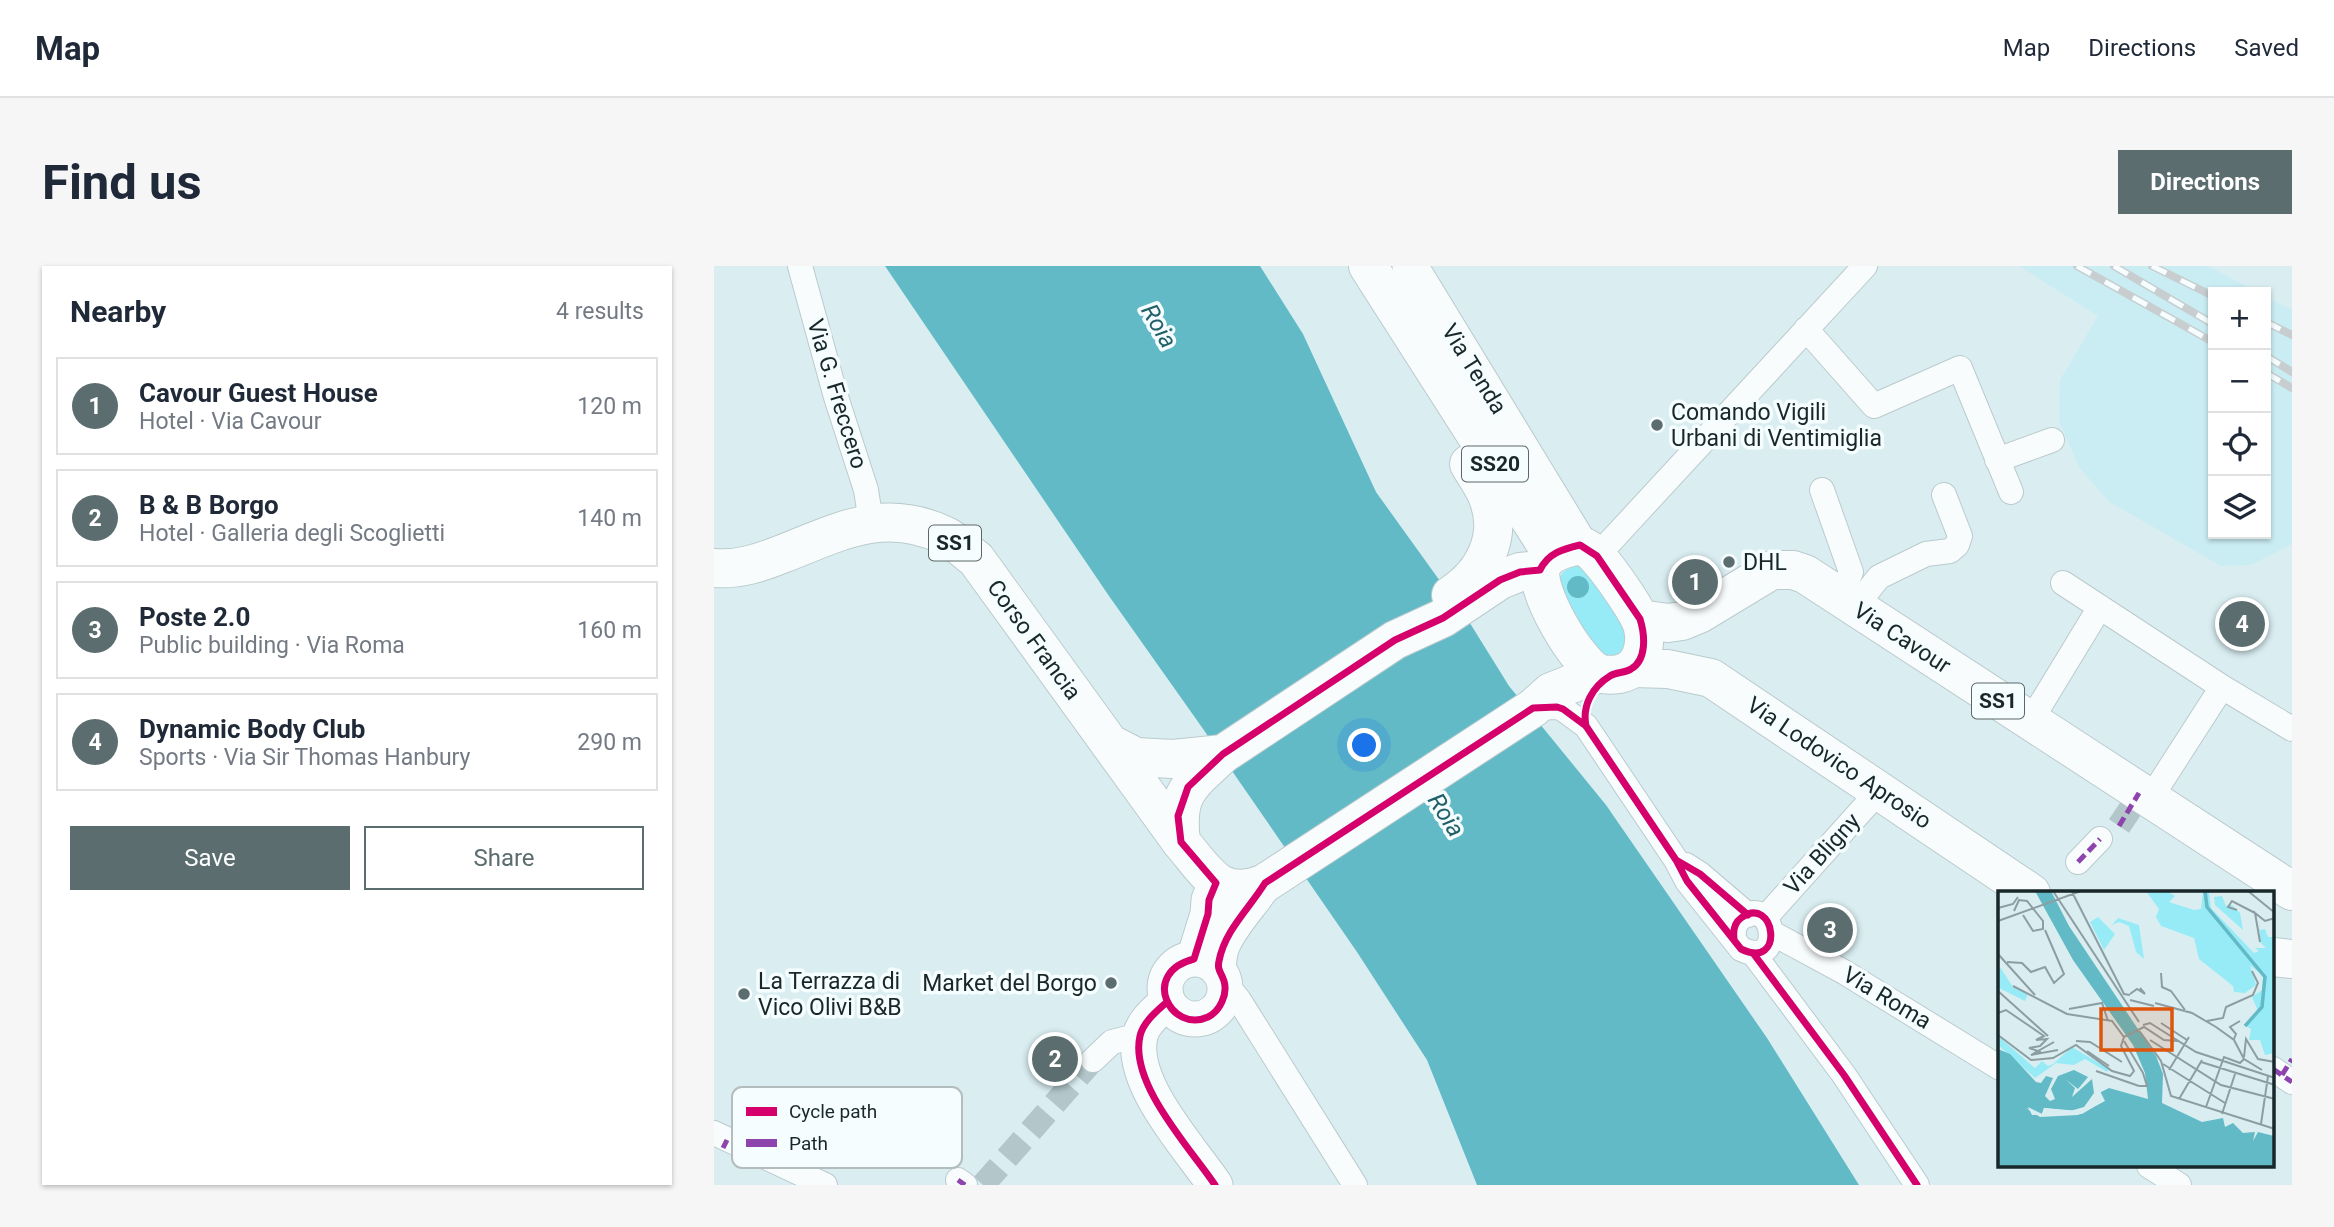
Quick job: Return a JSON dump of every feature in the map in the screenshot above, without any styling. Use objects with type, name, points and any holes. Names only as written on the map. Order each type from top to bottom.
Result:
[{"type":"main road","name":"SS20","points":[[1388,275],[1438,374],[1558,560]]},
{"type":"main road","name":"Via Tenda","points":[[1388,275],[1558,560]]},
{"type":"main road","points":[[1395,640],[1425,611],[1465,586],[1483,564],[1495,532],[1488,496],[1448,425],[1438,374]]},
{"type":"main road","name":"Corso Francia","points":[[714,568],[755,564],[871,522],[906,523],[947,537],[976,559],[1109,743]]},
{"type":"main road","points":[[1212,970],[1180,962],[1169,973],[1164,987],[1167,1002],[1173,1010],[1182,1017],[1207,1017],[1217,1009],[1224,996],[1212,970],[1208,914],[1209,900],[1216,883],[1234,889],[1250,889],[1276,876],[1547,702],[1640,660],[1644,644],[1640,619],[1558,560]]},
{"type":"main road","points":[[1181,842],[1178,816],[1180,773],[1223,754],[1395,640],[1443,618],[1500,580],[1558,560]]},
{"type":"main road","points":[[1558,560],[1540,583],[1545,597],[1570,642],[1586,664],[1615,672]]},
{"type":"main road","name":"Via Cavour","points":[[1640,619],[1668,623],[1682,621],[1699,614],[1772,570],[1793,570],[1805,574],[2030,722],[2141,799],[2292,891]]},
{"type":"main road","points":[[1699,614],[1691,638],[1695,659],[1711,678]]},
{"type":"main road","name":"Via Lodovico Aprosio","points":[[1615,672],[1668,669],[1711,678],[2028,891]]},
{"type":"main road","name":"SS1","points":[[1109,743],[1136,757],[1180,773]]},
{"type":"main road","name":"SS1","points":[[1109,743],[1181,842],[1216,883]]},
{"type":"main road","points":[[1212,970],[1227,937],[1276,876]]},
{"type":"main road","points":[[2274,957],[2292,959]]},
{"type":"main road","points":[[1167,1002],[1149,1018],[1140,1035],[1141,1063],[1148,1087],[1214,1185]]},
{"type":"street","name":"Via G. Freccero","points":[[800,266],[836,397],[866,490],[871,522]]},
{"type":"street","points":[[1558,560],[1874,268]]},
{"type":"street","points":[[1806,328],[1874,406],[1960,368],[2011,492]]},
{"type":"street","points":[[1997,460],[2052,440]]},
{"type":"street","points":[[1822,490],[1851,572],[1847,602]]},
{"type":"street","points":[[1847,602],[1879,577],[1926,554],[1950,551],[1957,545],[1960,537],[1944,495]]},
{"type":"street","points":[[2063,583],[2222,687],[2292,729]]},
{"type":"street","points":[[2030,722],[2100,607]]},
{"type":"street","points":[[1586,726],[1584,714],[1591,695],[1615,672]]},
{"type":"street","points":[[2141,799],[2222,687]]},
{"type":"street","points":[[1547,702],[1573,714],[1586,726],[1688,881],[1743,946],[1844,1075],[1917,1185]]},
{"type":"street","name":"Via Bligny","points":[[1762,922],[1880,791]]},
{"type":"street","points":[[2078,862],[2100,839]]},
{"type":"street","name":"Via Roma","points":[[1676,860],[1700,874],[1762,922],[1998,1067]]},
{"type":"street","points":[[1738,921],[1762,922],[1764,949],[1743,946],[1733,932],[1738,921]]},
{"type":"street","points":[[1212,970],[1239,1000],[1356,1185]]},
{"type":"street","points":[[1093,1060],[1112,1042],[1140,1035]]},
{"type":"street","points":[[785,1168],[825,1185]]},
{"type":"street","points":[[2152,1168],[2179,1185]]},
{"type":"shaded area","points":[[2019,266],[2208,266],[2248,287],[2208,287],[2208,539],[2271,539],[2271,300],[2292,310],[2292,544],[2251,565],[2221,566],[2108,501],[2079,467],[2059,421],[2060,380],[2098,316]]},
{"type":"shaded area","points":[[1580,562],[1594,568],[1631,645],[1615,662],[1588,652],[1558,580],[1563,572]]},
{"type":"water","name":"Roia","points":[[885,266],[1260,266],[1303,334],[1376,492],[1468,620],[1509,686],[1606,805],[1767,1038],[1859,1185],[1477,1185],[1427,1060],[1357,952],[1109,596]]},
{"type":"water","points":[[1574,576],[1582,576],[1589,583],[1589,591],[1582,598],[1574,598],[1567,591],[1567,583]]},
{"type":"tunnel","points":[[2119,826],[2133,805]]},
{"type":"tunnel","points":[[983,1185],[1093,1060]]},
{"type":"railway","points":[[2077,266],[2208,339]]},
{"type":"railway","points":[[2114,266],[2208,321]]},
{"type":"railway","points":[[2152,266],[2208,294]]},
{"type":"railway","points":[[2271,324],[2292,335]]},
{"type":"railway","points":[[2271,359],[2292,372]]},
{"type":"railway","points":[[2271,376],[2292,388]]},
{"type":"marked path","points":[[2119,826],[2139,793]]},
{"type":"marked path","points":[[2078,862],[2100,839]]},
{"type":"marked path","points":[[2282,1075],[2292,1059]]},
{"type":"marked path","points":[[2274,1070],[2292,1082]]},
{"type":"marked path","points":[[723,1148],[727,1140]]},
{"type":"marked path","points":[[958,1180],[965,1185]]},
{"type":"cycle path","points":[[1586,726],[1587,704],[1593,691],[1610,676],[1636,665],[1640,660],[1644,639],[1640,619],[1597,556],[1580,545],[1552,556],[1540,570],[1520,572],[1500,580],[1443,618],[1395,640],[1223,754],[1188,787],[1178,816],[1181,842],[1216,883],[1194,959],[1177,966],[1168,976],[1165,988],[1167,1000],[1173,1010],[1182,1017],[1195,1020],[1208,1017],[1219,1006],[1225,991],[1219,961],[1226,939],[1265,883],[1533,708],[1563,709],[1586,726],[1676,860],[1687,881],[1741,949],[1755,953],[1765,950],[1770,942],[1771,932],[1762,915],[1753,913],[1737,922],[1734,939]]},
{"type":"cycle path","points":[[1676,860],[1700,874],[1748,915]]},
{"type":"cycle path","points":[[1753,953],[1844,1075],[1917,1185]]},
{"type":"cycle path","points":[[1167,1002],[1151,1017],[1140,1036],[1139,1054],[1144,1074],[1164,1114],[1215,1185]]},
{"type":"place","name":"Comando Vigili Urbani di Ventimiglia","points":[[1657,425]]},
{"type":"place","name":"DHL","points":[[1729,562]]},
{"type":"place","name":"Cavour Guest House","points":[[1695,582]]},
{"type":"place","name":"Dynamic Body Club","points":[[2242,624]]},
{"type":"place","name":"Poste 2.0","points":[[1830,930]]},
{"type":"place","name":"Market del Borgo","points":[[1111,983]]},
{"type":"place","name":"La Terrazza di Vico Olivi B&B","points":[[744,994]]},
{"type":"place","name":"B & B Borgo","points":[[1055,1059]]}]
